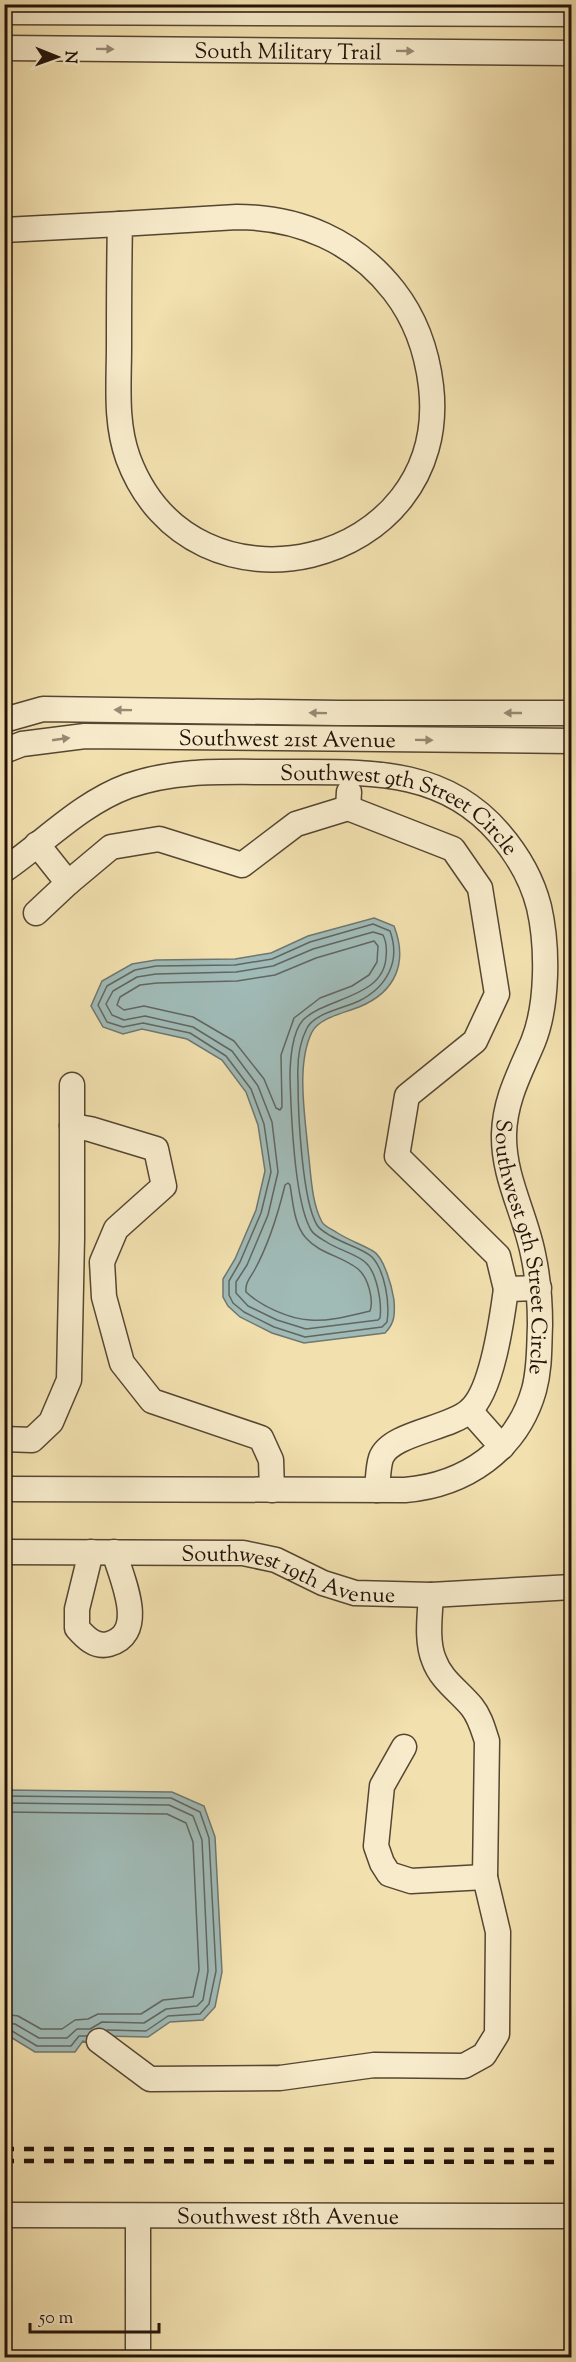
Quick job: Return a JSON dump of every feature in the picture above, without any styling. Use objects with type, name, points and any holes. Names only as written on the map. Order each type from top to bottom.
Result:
[{"type":"street","name":"South Military Trail","points":[[4,12],[572,14]]},
{"type":"street","name":"South Military Trail","points":[[4,48],[572,53]]},
{"type":"street","points":[[4,230],[237,217],[288,222],[335,240],[363,259],[388,283],[408,311],[422,342],[430,375],[432,409],[430,428],[420,464],[402,496],[376,524],[345,544],[309,557],[281,560],[253,559],[235,555],[200,541],[184,531],[156,506],[140,483],[128,457],[120,421],[120,224]]},
{"type":"street","name":"Southwest 21st Avenue","points":[[4,720],[43,709],[339,714],[572,712]]},
{"type":"street","name":"Southwest 21st Avenue","points":[[4,751],[22,744],[85,736],[572,741]]},
{"type":"street","name":"Southwest 9th Street Circle","points":[[4,870],[92,803],[127,787],[164,776],[202,771],[349,773],[404,777],[436,787],[465,802],[491,823],[512,848],[529,877],[535,893],[543,928],[544,945],[543,1006],[534,1041],[510,1094],[504,1131],[507,1169],[534,1254],[539,1288],[539,1355],[534,1389],[521,1422],[502,1447],[472,1471],[440,1485],[405,1490],[4,1489]]},
{"type":"street","points":[[348,808],[349,773]]},
{"type":"street","points":[[36,913],[111,847],[159,839],[242,865],[296,824],[348,808],[453,849],[480,888],[497,994],[475,1041],[407,1096],[397,1156],[498,1256],[506,1289],[497,1349],[479,1399],[470,1411],[452,1422],[395,1443],[382,1456],[377,1490]]},
{"type":"street","points":[[37,844],[68,883]]},
{"type":"street","points":[[4,1439],[32,1440],[51,1422],[69,1380],[72,1085]]},
{"type":"street","points":[[72,1126],[90,1129],[156,1149],[164,1186],[116,1229],[102,1262],[104,1297],[122,1363],[152,1401],[261,1438],[271,1460],[272,1490]]},
{"type":"street","points":[[506,1289],[539,1288]]},
{"type":"street","points":[[470,1411],[502,1447]]},
{"type":"street","name":"Southwest 19th Avenue","points":[[4,1552],[243,1553],[276,1560],[339,1589],[372,1594],[431,1595],[572,1587]]},
{"type":"street","points":[[99,2041],[150,2079],[280,2078],[374,2065],[464,2066],[484,2055],[497,2034],[498,1932],[485,1877],[487,1741],[482,1724],[473,1709],[442,1676],[433,1659],[430,1640],[431,1595]]},
{"type":"street","points":[[404,1746],[382,1786],[376,1846],[382,1863],[389,1874],[411,1881],[485,1877]]},
{"type":"street","name":"Southwest 18th Avenue","points":[[4,2215],[572,2216]]},
{"type":"street","points":[[138,2216],[138,2358]]},
{"type":"water","points":[[374,918],[394,926],[400,952],[396,974],[382,993],[372,1001],[333,1016],[316,1027],[307,1045],[304,1059],[303,1090],[312,1187],[318,1214],[326,1226],[373,1251],[381,1259],[394,1300],[394,1318],[385,1333],[304,1343],[272,1333],[240,1317],[228,1306],[223,1297],[223,1279],[235,1259],[256,1210],[265,1171],[258,1125],[246,1092],[222,1060],[187,1039],[142,1029],[123,1034],[103,1027],[91,1006],[102,981],[132,964],[156,960],[235,959],[271,953],[308,936]]},
{"type":"water","points":[[5,1790],[172,1792],[204,1806],[215,1837],[222,1972],[215,2007],[203,2020],[170,2022],[148,2037],[103,2036],[94,2046],[83,2041],[75,2052],[35,2052],[9,2036],[5,2036]]},
{"type":"railway","points":[[4,2149],[572,2150]]},
{"type":"railway","points":[[4,2161],[572,2162]]}]
